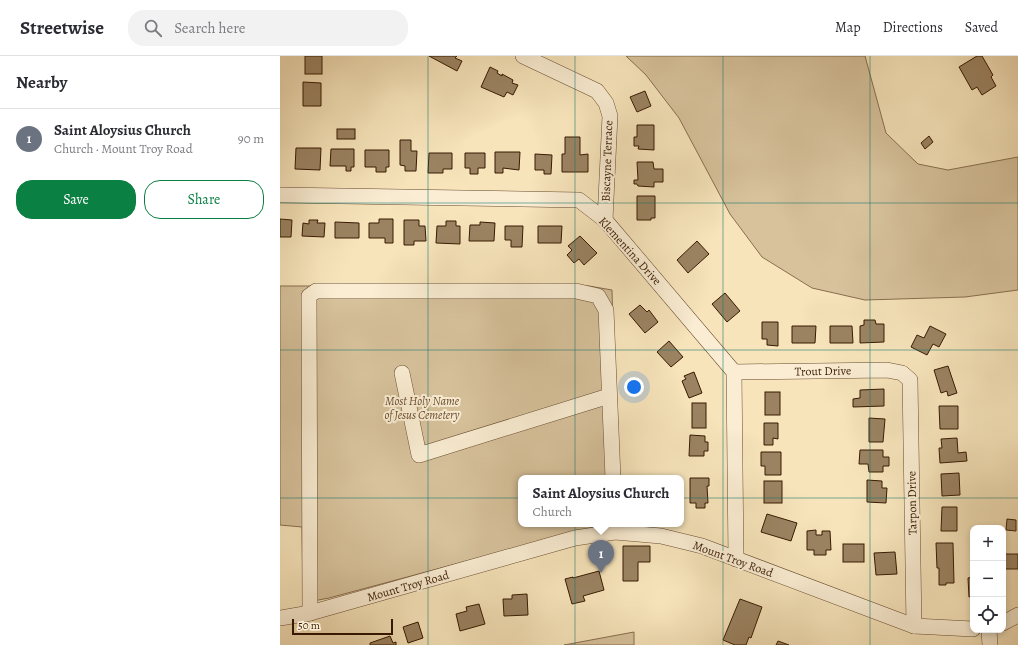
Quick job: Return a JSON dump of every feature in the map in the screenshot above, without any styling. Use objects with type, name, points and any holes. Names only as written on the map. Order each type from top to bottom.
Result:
[{"type":"street","name":"Biscayne Terrace","points":[[523,56],[597,92],[606,103],[610,116],[605,220]]},
{"type":"street","name":"Klementina Drive","points":[[280,195],[579,200],[605,220],[734,372]]},
{"type":"street","points":[[310,613],[309,296],[316,291],[576,291],[598,296],[606,310],[613,475]]},
{"type":"street","name":"Trout Drive","points":[[734,372],[887,370],[902,374],[910,380]]},
{"type":"street","points":[[734,372],[736,559]]},
{"type":"street","points":[[402,373],[420,455],[609,396]]},
{"type":"street","name":"Tarpon Drive","points":[[910,380],[914,626]]},
{"type":"street","name":"Mount Troy Road","points":[[280,618],[310,613],[615,528],[662,536],[702,546],[914,626],[970,629]]},
{"type":"street","points":[[1006,621],[1018,615]]},
{"type":"street","points":[[989,633],[990,645]]},
{"type":"green space","points":[[626,56],[865,56],[886,133],[918,164],[948,170],[1018,157],[1018,290],[965,297],[865,300],[812,288],[762,257],[730,214],[679,118],[646,75]]},
{"type":"green space","name":"Most Holy Name of Jesus Cemetery","points":[[280,286],[589,286],[612,290],[617,475],[518,475],[518,527],[594,527],[329,598],[303,603],[302,527],[280,525]]},
{"type":"green space","points":[[634,632],[634,645],[564,645]]},
{"type":"building","points":[[305,56],[322,56],[322,74],[305,74]]},
{"type":"building","points":[[429,56],[457,56],[455,58],[462,61],[457,71]]},
{"type":"building","points":[[977,56],[982,56],[993,75],[991,77],[996,86],[982,95],[977,87],[972,90],[959,67]]},
{"type":"building","points":[[490,67],[498,71],[497,73],[502,76],[502,74],[513,80],[512,83],[518,85],[513,95],[507,92],[504,97],[481,87]]},
{"type":"building","points":[[303,82],[321,83],[321,106],[303,106]]},
{"type":"building","points":[[645,91],[651,106],[637,112],[630,97]]},
{"type":"building","points":[[637,125],[654,125],[654,150],[638,149],[639,146],[634,146],[634,137],[637,137]]},
{"type":"building","points":[[337,129],[355,129],[355,139],[337,139]]},
{"type":"building","points":[[929,136],[933,142],[925,149],[921,143]]},
{"type":"building","points":[[565,137],[580,137],[580,155],[588,154],[588,172],[562,172],[562,154],[565,154]]},
{"type":"building","points":[[400,140],[411,140],[411,151],[417,151],[416,171],[405,171],[405,166],[400,165]]},
{"type":"building","points":[[296,148],[321,148],[320,170],[295,169]]},
{"type":"building","points":[[331,149],[354,149],[354,167],[351,167],[351,171],[346,171],[346,166],[330,166]]},
{"type":"building","points":[[365,150],[389,150],[389,167],[386,167],[386,172],[376,172],[376,167],[365,167]]},
{"type":"building","points":[[495,152],[520,152],[519,170],[503,168],[503,173],[495,173]]},
{"type":"building","points":[[429,153],[452,153],[452,169],[443,169],[443,173],[428,173]]},
{"type":"building","points":[[465,153],[485,153],[485,168],[478,168],[478,174],[470,174],[470,168],[465,168]]},
{"type":"building","points":[[535,154],[552,155],[551,174],[544,174],[544,170],[535,170]]},
{"type":"building","points":[[637,162],[653,162],[654,169],[663,169],[663,182],[654,182],[654,187],[638,186],[637,184],[634,184],[634,180],[638,180]]},
{"type":"building","points":[[637,196],[655,196],[655,218],[651,218],[651,220],[637,220]]},
{"type":"building","points":[[280,219],[292,220],[291,237],[280,237]]},
{"type":"building","points":[[379,219],[393,219],[393,243],[385,243],[385,238],[369,238],[369,223],[379,223]]},
{"type":"building","points":[[309,220],[318,220],[317,223],[325,223],[324,237],[302,236],[303,223],[309,224]]},
{"type":"building","points":[[404,220],[419,220],[419,226],[425,226],[426,241],[414,241],[414,245],[404,245]]},
{"type":"building","points":[[446,221],[456,221],[456,226],[460,226],[460,244],[436,243],[437,226],[446,226]]},
{"type":"building","points":[[335,222],[359,223],[359,238],[335,238]]},
{"type":"building","points":[[480,222],[495,223],[494,241],[469,241],[470,225],[480,225]]},
{"type":"building","points":[[505,226],[523,226],[522,247],[511,247],[511,240],[505,240]]},
{"type":"building","points":[[538,226],[562,226],[561,243],[538,243]]},
{"type":"building","points":[[580,236],[597,253],[584,265],[579,259],[574,263],[567,255],[572,250],[568,246]]},
{"type":"building","points":[[697,241],[709,254],[688,273],[677,260]]},
{"type":"building","points":[[725,293],[740,311],[727,322],[712,304]]},
{"type":"building","points":[[640,305],[647,312],[649,310],[658,322],[645,333],[629,314]]},
{"type":"building","points":[[864,320],[875,320],[876,324],[884,324],[884,342],[860,343],[860,326],[864,325]]},
{"type":"building","points":[[762,322],[778,322],[778,346],[767,345],[767,339],[762,339]]},
{"type":"building","points":[[792,326],[816,326],[815,343],[792,343]]},
{"type":"building","points":[[830,326],[852,326],[853,343],[830,343]]},
{"type":"building","points":[[930,326],[946,334],[939,347],[933,344],[927,355],[911,347],[917,335],[924,338]]},
{"type":"building","points":[[669,341],[683,357],[671,367],[657,352]]},
{"type":"building","points":[[948,366],[957,393],[948,396],[947,391],[941,393],[934,370]]},
{"type":"building","points":[[694,372],[702,393],[689,398],[682,381],[686,379],[684,376]]},
{"type":"building","points":[[884,389],[884,406],[853,407],[853,399],[860,398],[860,390]]},
{"type":"building","points":[[765,392],[780,392],[780,415],[765,415]]},
{"type":"building","points":[[692,403],[706,403],[706,428],[692,428]]},
{"type":"building","points":[[939,406],[958,406],[958,429],[940,429]]},
{"type":"building","points":[[869,418],[885,419],[883,442],[869,442]]},
{"type":"building","points":[[764,423],[778,423],[778,439],[773,438],[773,445],[764,445]]},
{"type":"building","points":[[690,435],[705,436],[705,442],[708,442],[708,451],[704,451],[704,456],[689,456]]},
{"type":"building","points":[[957,438],[958,453],[966,452],[967,461],[940,463],[939,448],[942,448],[941,439]]},
{"type":"building","points":[[860,450],[883,450],[883,457],[889,457],[889,466],[883,466],[883,472],[869,472],[868,464],[859,464]]},
{"type":"building","points":[[761,452],[781,452],[781,475],[765,475],[765,466],[761,466]]},
{"type":"building","points":[[959,473],[960,495],[942,496],[941,474]]},
{"type":"building","points":[[690,478],[709,478],[709,486],[707,486],[708,503],[705,503],[705,508],[696,508],[696,503],[690,503]]},
{"type":"building","points":[[867,480],[882,481],[882,488],[887,488],[886,503],[867,502]]},
{"type":"building","points":[[764,481],[782,481],[782,503],[764,503]]},
{"type":"building","points":[[942,507],[957,507],[957,531],[941,531]]},
{"type":"building","points":[[767,514],[797,523],[791,541],[761,532]]},
{"type":"building","points":[[1007,519],[1016,520],[1016,531],[1006,530]]},
{"type":"building","points":[[816,530],[816,535],[822,535],[822,531],[830,531],[831,550],[826,550],[826,555],[814,555],[814,550],[807,550],[807,531]]},
{"type":"building","points":[[936,543],[953,543],[954,583],[939,585],[939,568],[937,568]]},
{"type":"building","points":[[843,544],[864,544],[864,562],[843,562]]},
{"type":"building","points":[[623,546],[650,546],[650,562],[638,562],[638,581],[623,581]]},
{"type":"building","points":[[895,552],[897,574],[876,575],[874,553]]},
{"type":"building","points":[[1006,554],[1018,554],[1018,569],[1006,569]]},
{"type":"building","points":[[599,571],[604,590],[583,596],[585,601],[572,604],[565,579]]},
{"type":"building","points":[[968,578],[970,578],[969,597]]},
{"type":"building","points":[[527,594],[528,615],[504,616],[503,599],[512,599],[512,595]]},
{"type":"building","points":[[740,599],[762,607],[751,638],[749,637],[746,645],[735,645],[723,640]]},
{"type":"building","points":[[479,604],[485,624],[460,631],[456,614],[467,611],[466,607]]},
{"type":"building","points":[[418,622],[423,638],[408,643],[403,627]]},
{"type":"building","points":[[390,636],[393,643],[396,642],[396,645],[370,645],[370,643]]},
{"type":"building","points":[[778,641],[789,645],[776,645]]},
{"type":"place","name":"Saint Aloysius Church","points":[[601,573]]}]
